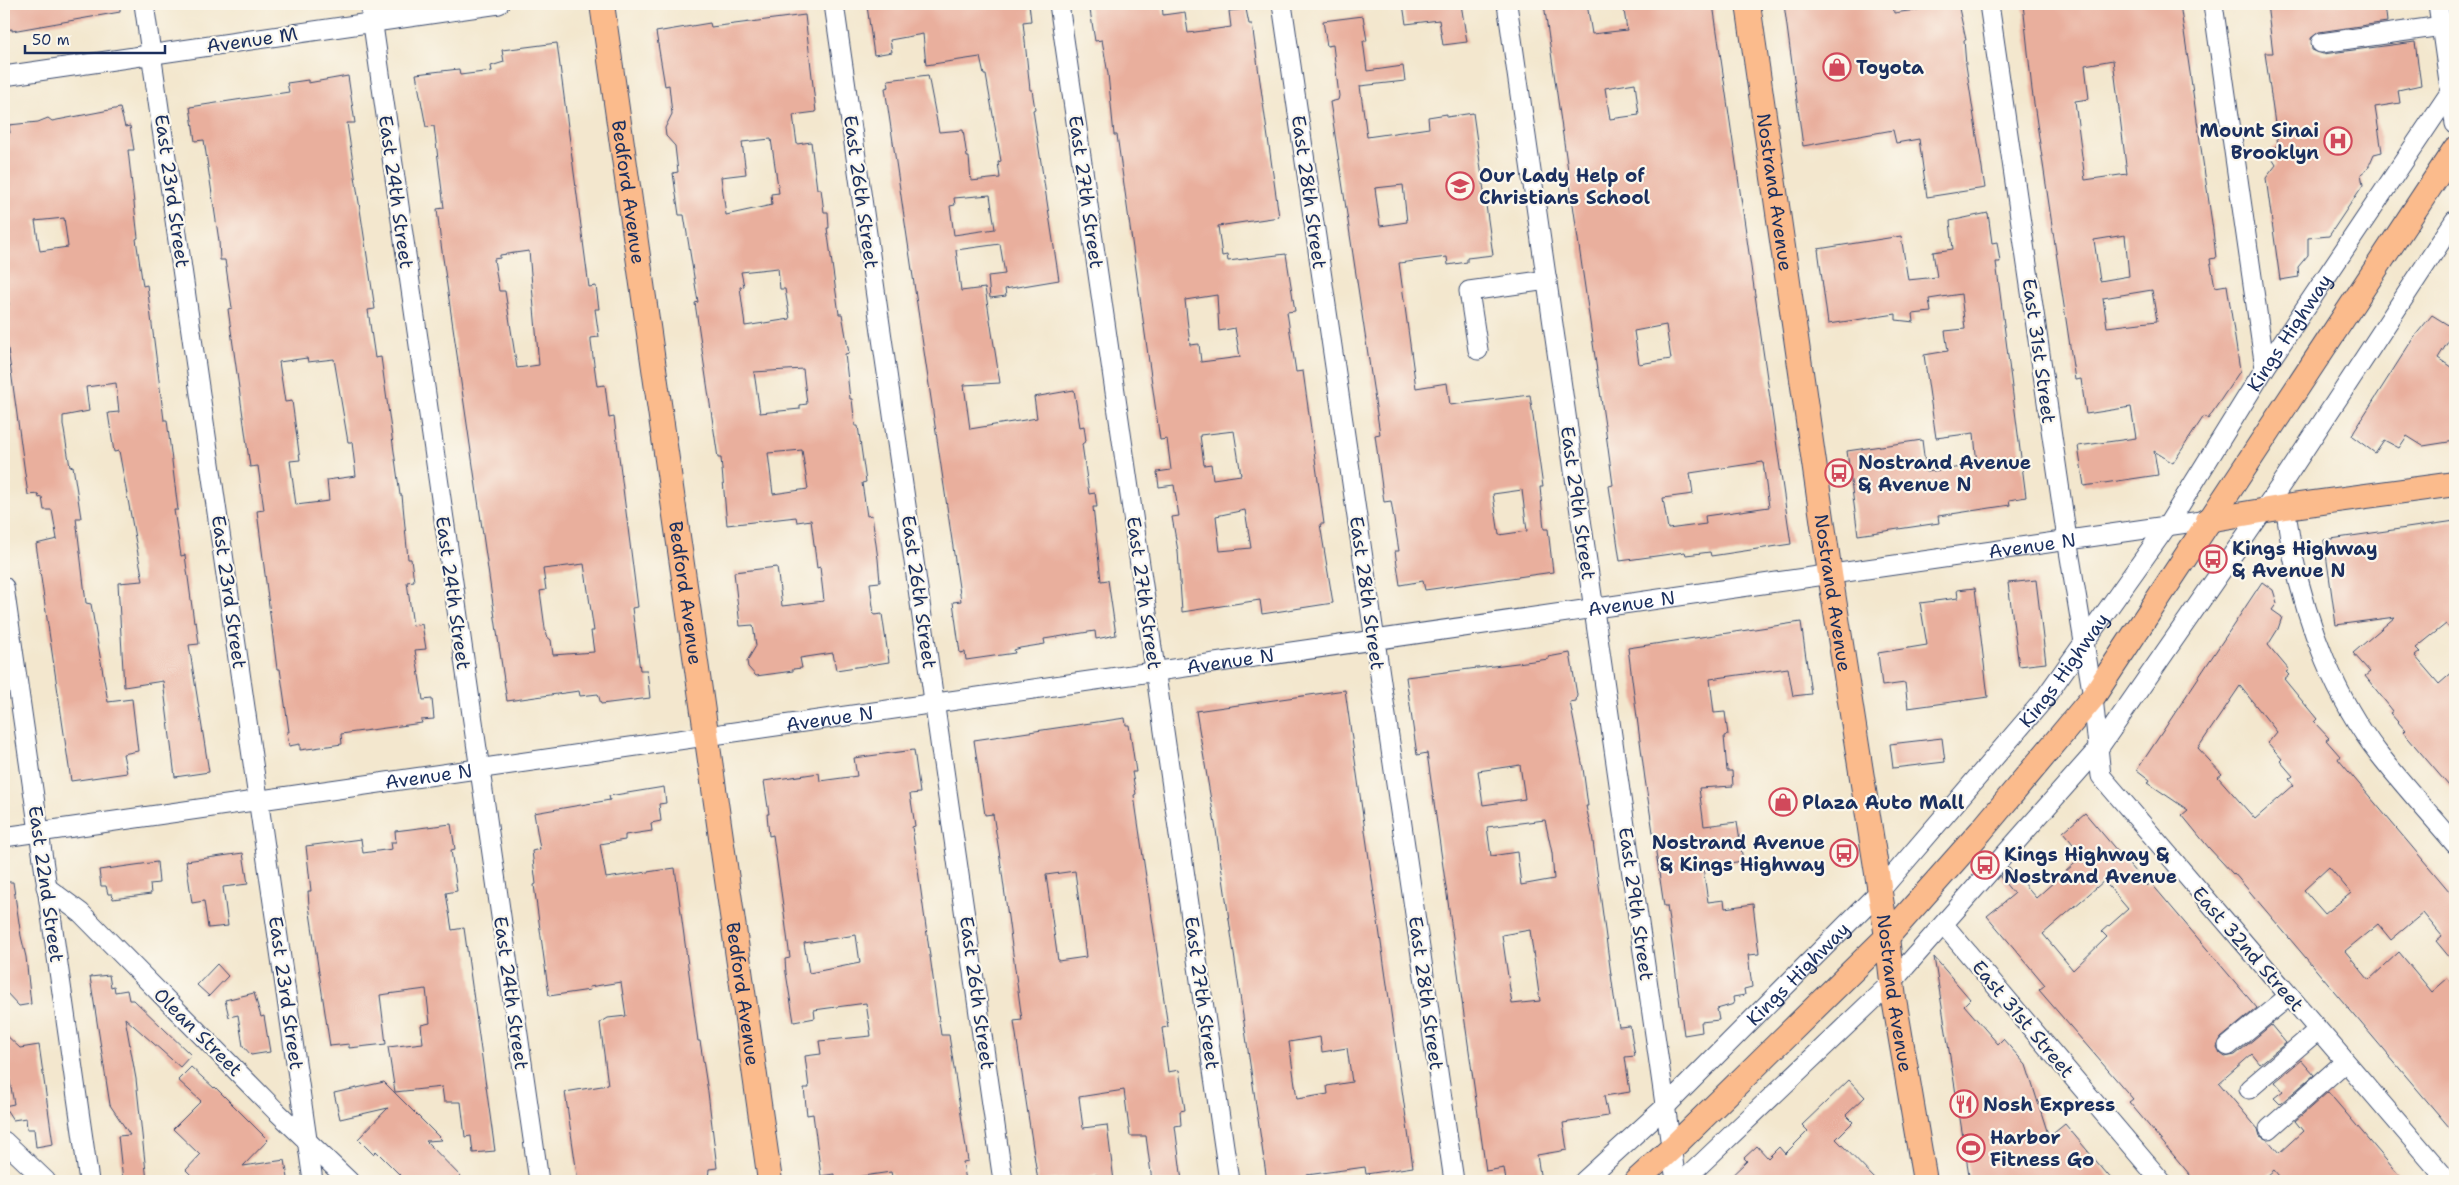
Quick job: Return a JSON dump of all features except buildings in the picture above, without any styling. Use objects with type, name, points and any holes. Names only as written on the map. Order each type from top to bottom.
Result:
[{"type":"main road","name":"Bedford Avenue","points":[[602,4],[770,1181]]},
{"type":"main road","name":"Nostrand Avenue","points":[[1748,4],[1830,574],[1887,937],[1892,982],[1925,1181]]},
{"type":"main road","name":"Kings Highway","points":[[1636,1181],[1887,937],[1981,831],[2093,697],[2208,520],[2455,149]]},
{"type":"main road","name":"Avenue N","points":[[2208,520],[2455,484]]},
{"type":"street","name":"East 23rd Street","points":[[144,4],[313,1181]]},
{"type":"street","name":"Avenue M","points":[[4,76],[152,54],[371,13],[499,4]]},
{"type":"street","name":"East 26th Street","points":[[834,4],[1003,1181]]},
{"type":"street","name":"East 27th Street","points":[[1059,4],[1229,1181]]},
{"type":"street","name":"East 28th Street","points":[[1282,4],[1454,1181]]},
{"type":"street","name":"East 29th Street","points":[[1507,4],[1676,1181]]},
{"type":"street","name":"East 31st Street","points":[[1989,4],[2067,539],[2093,697]]},
{"type":"street","points":[[2213,4],[2265,368]]},
{"type":"street","points":[[2438,4],[2453,89],[2455,124]]},
{"type":"street","name":"East 24th Street","points":[[371,13],[539,1181]]},
{"type":"street","points":[[2322,43],[2442,26]]},
{"type":"street","name":"Kings Highway","points":[[1584,1181],[1665,1107],[1880,891],[2041,703],[2167,526],[2265,368],[2453,89]]},
{"type":"street","points":[[1683,1181],[1892,982],[2098,749],[2274,509],[2455,220]]},
{"type":"street","points":[[1478,350],[1469,291],[1546,280]]},
{"type":"street","points":[[2274,509],[2293,555],[2306,606],[2322,650],[2345,700],[2379,754],[2455,844]]},
{"type":"street","name":"Avenue N","points":[[4,837],[2208,520]]},
{"type":"street","name":"East 22nd Street","points":[[4,587],[89,1181]]},
{"type":"street","name":"East 32nd Street","points":[[2093,697],[2101,776],[2448,1181]]},
{"type":"street","name":"Olean Street","points":[[46,887],[81,913],[349,1181]]},
{"type":"street","name":"East 31st Street","points":[[1944,925],[2161,1181]]},
{"type":"street","points":[[2228,1046],[2288,996]]},
{"type":"street","points":[[2249,1089],[2318,1030]]},
{"type":"street","points":[[2269,1129],[2345,1062]]},
{"type":"street","points":[[4,1141],[46,1181]]},
{"type":"place","name":"Toyota","points":[[1837,67]]},
{"type":"place","name":"Mount Sinai Brooklyn","points":[[2338,141]]},
{"type":"place","name":"Our Lady Help of Christians School","points":[[1460,186]]},
{"type":"place","name":"Nostrand Avenue & Avenue N","points":[[1839,473]]},
{"type":"place","name":"Kings Highway & Avenue N","points":[[2213,559]]},
{"type":"place","name":"Plaza Auto Mall","points":[[1783,802]]},
{"type":"place","name":"Nostrand Avenue & Kings Highway","points":[[1844,853]]},
{"type":"place","name":"Kings Highway & Nostrand Avenue","points":[[1985,865]]},
{"type":"place","name":"Nosh Express","points":[[1964,1104]]},
{"type":"place","name":"Harbor Fitness Go","points":[[1971,1148]]}]
